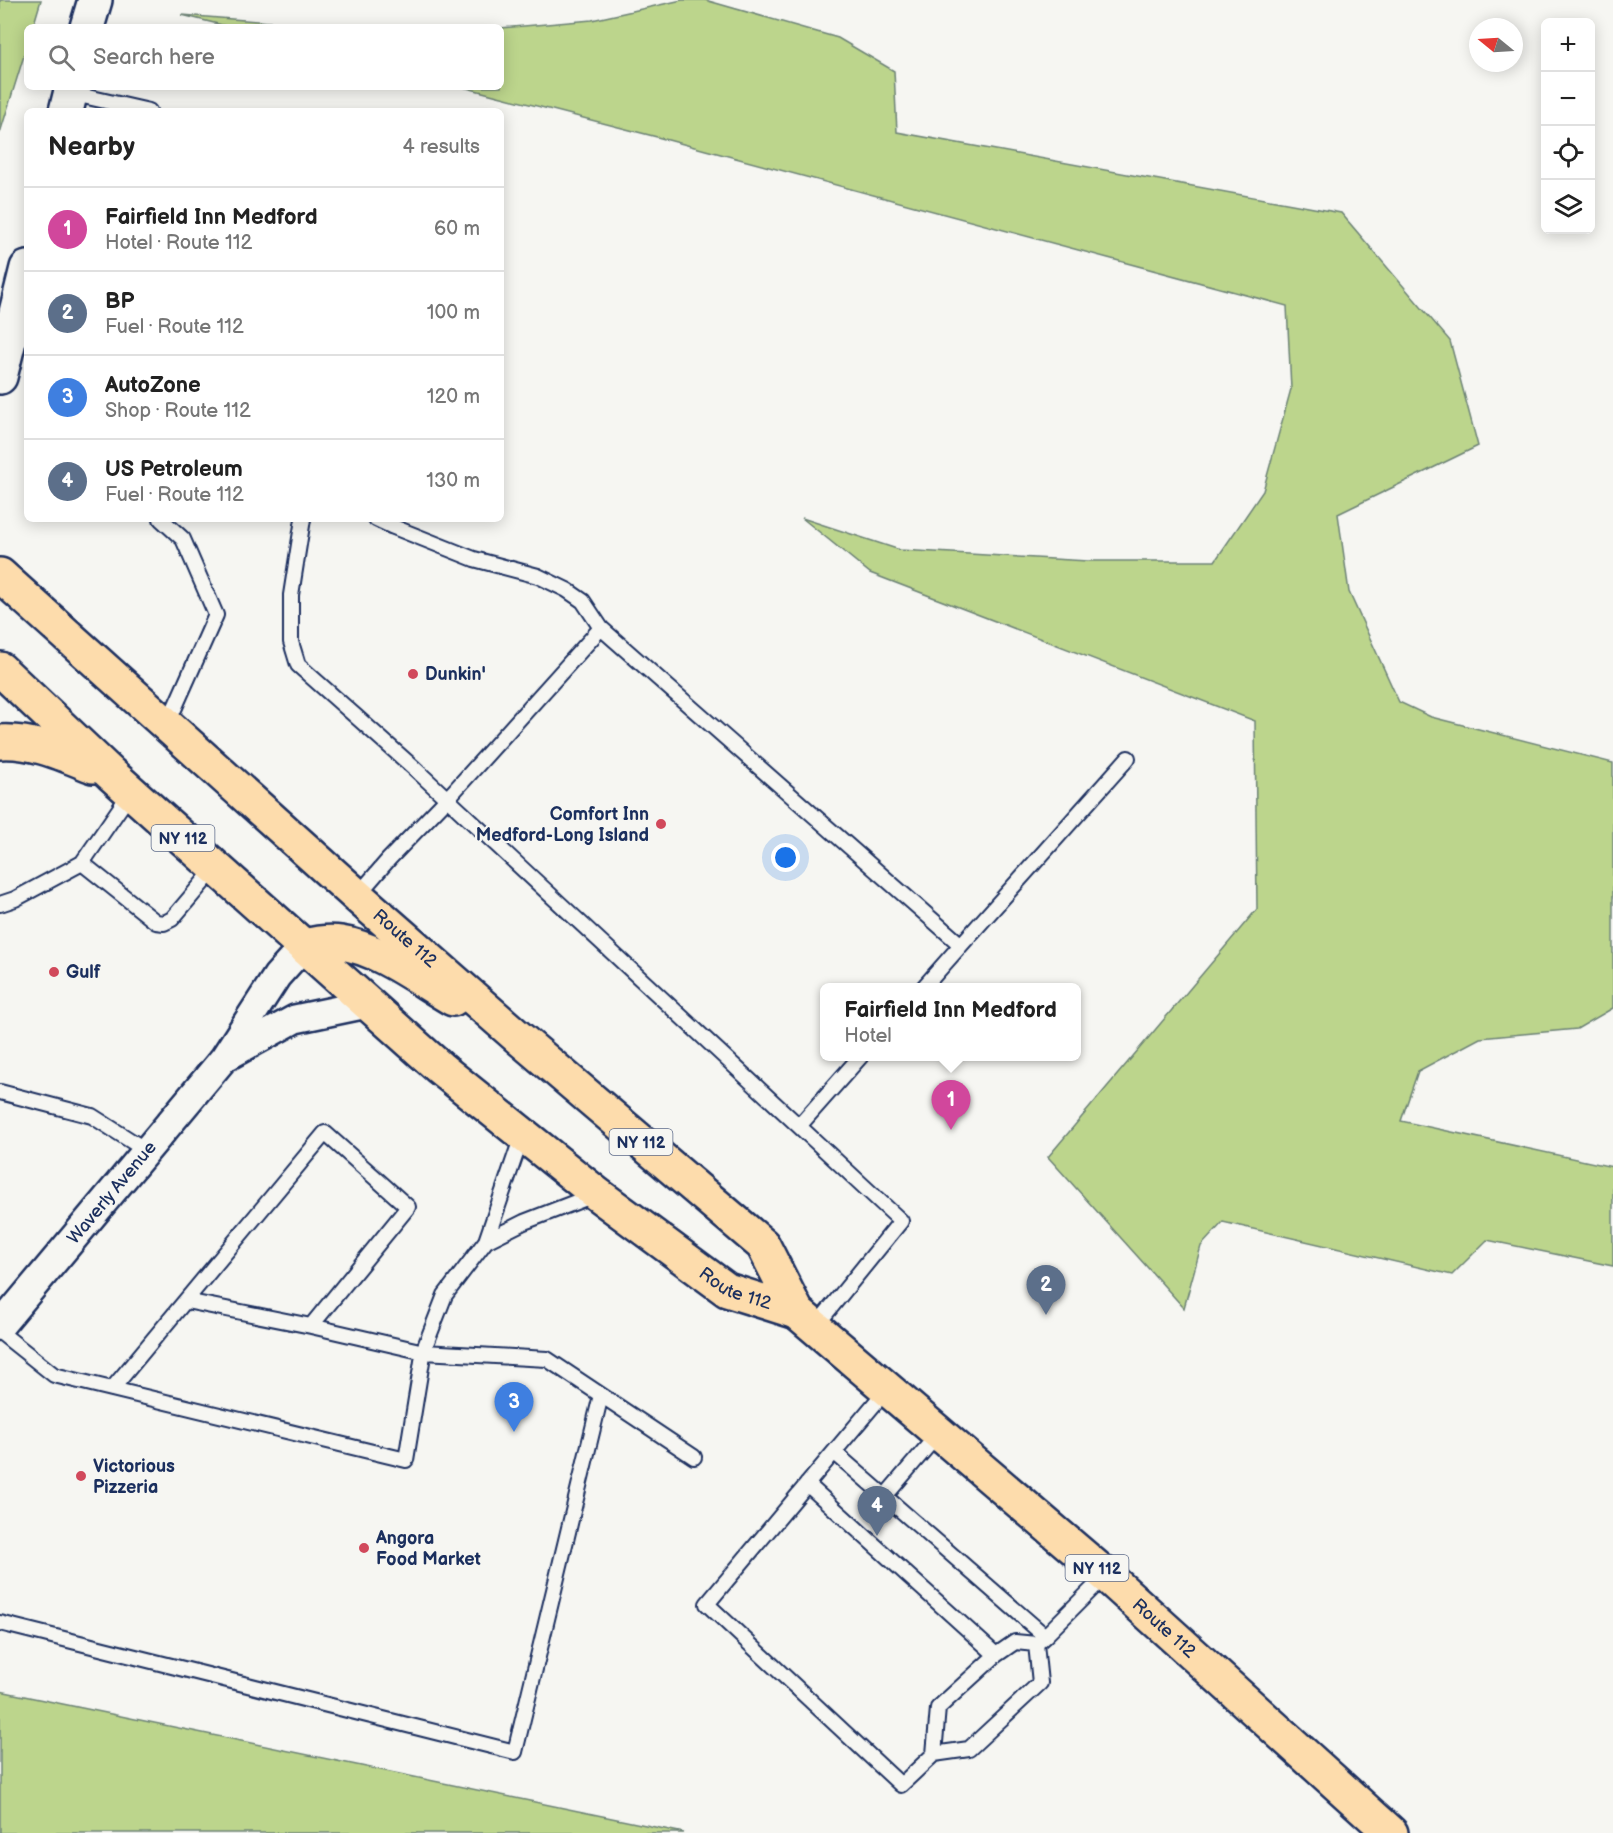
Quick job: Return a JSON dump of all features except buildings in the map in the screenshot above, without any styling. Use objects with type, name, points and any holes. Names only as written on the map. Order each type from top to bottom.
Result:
[{"type":"main road","points":[[88,24],[95,0]]},
{"type":"main road","points":[[0,377],[24,280]]},
{"type":"main road","name":"Route 112","points":[[0,575],[357,896],[519,1038],[763,1245],[806,1320]]},
{"type":"main road","name":"Route 112","points":[[0,669],[121,783],[441,1068],[597,1194],[727,1290],[806,1320],[1106,1575],[1391,1833]]},
{"type":"main road","points":[[0,742],[40,746],[121,783]]},
{"type":"main road","points":[[304,946],[321,942],[339,942],[357,946],[378,955],[519,1038]]},
{"type":"street","name":"Waverly Avenue","points":[[0,1326],[224,1058],[277,976],[304,946]]},
{"type":"street","name":"Waverly Avenue","points":[[224,1058],[295,1019],[368,1004]]},
{"type":"lane","points":[[70,97],[132,108]]},
{"type":"lane","points":[[164,522],[183,539],[216,615],[167,725]]},
{"type":"lane","points":[[303,522],[291,595],[291,642],[298,665],[447,798],[901,1221],[806,1320]]},
{"type":"lane","points":[[392,522],[474,559],[538,576],[567,590],[583,602],[601,628],[961,945]]},
{"type":"lane","points":[[357,896],[388,859],[447,798],[601,628]]},
{"type":"lane","points":[[927,983],[1128,758]]},
{"type":"lane","points":[[0,904],[15,899],[82,863],[121,783]]},
{"type":"lane","points":[[82,863],[156,922],[164,923],[172,919],[216,867]]},
{"type":"lane","points":[[799,1126],[857,1061]]},
{"type":"lane","points":[[0,1092],[92,1116],[147,1151]]},
{"type":"lane","points":[[112,1389],[325,1133],[408,1207],[311,1326]]},
{"type":"lane","points":[[0,1332],[54,1375],[406,1460],[424,1352],[445,1295],[486,1241],[523,1133]]},
{"type":"lane","points":[[486,1241],[524,1222],[597,1194]]},
{"type":"lane","points":[[186,1301],[424,1352],[547,1359],[694,1457]]},
{"type":"lane","points":[[834,1452],[886,1495],[1041,1640],[1040,1683],[969,1749],[934,1754],[901,1785],[707,1604],[807,1484],[887,1389]]},
{"type":"lane","points":[[0,1623],[515,1752],[601,1395]]},
{"type":"lane","points":[[886,1495],[939,1433]]},
{"type":"lane","points":[[807,1484],[996,1655]]},
{"type":"lane","points":[[934,1754],[938,1708],[996,1655],[1015,1642],[1041,1640],[1106,1575]]},
{"type":"green space","points":[[0,0],[41,0],[34,24],[24,24],[24,56],[0,133]]},
{"type":"green space","points":[[682,0],[705,0],[838,38],[894,71],[897,132],[1341,213],[1450,341],[1478,446],[1338,514],[1349,592],[1399,702],[1431,717],[1613,763],[1613,1008],[1577,1029],[1480,1038],[1418,1071],[1401,1121],[1613,1167],[1613,1266],[1487,1240],[1452,1275],[1223,1222],[1201,1246],[1184,1308],[1048,1157],[1257,909],[1255,721],[870,573],[802,518],[900,550],[1088,561],[1215,561],[1263,491],[1291,389],[1287,306],[475,90],[504,90],[504,28],[592,20]]},
{"type":"green space","points":[[182,15],[295,24],[218,24]]},
{"type":"green space","points":[[0,1691],[684,1833],[0,1833]]},
{"type":"place","name":"Dunkin'","points":[[413,674]]},
{"type":"place","name":"Comfort Inn Medford-Long Island","points":[[661,824]]},
{"type":"place","name":"Gulf","points":[[54,972]]},
{"type":"place","name":"Fairfield Inn Medford","points":[[951,1130]]},
{"type":"place","name":"BP","points":[[1046,1315]]},
{"type":"place","name":"AutoZone","points":[[514,1432]]},
{"type":"place","name":"Victorious Pizzeria","points":[[81,1476]]},
{"type":"place","name":"US Petroleum","points":[[877,1536]]},
{"type":"place","name":"Angora Food Market","points":[[364,1548]]}]
